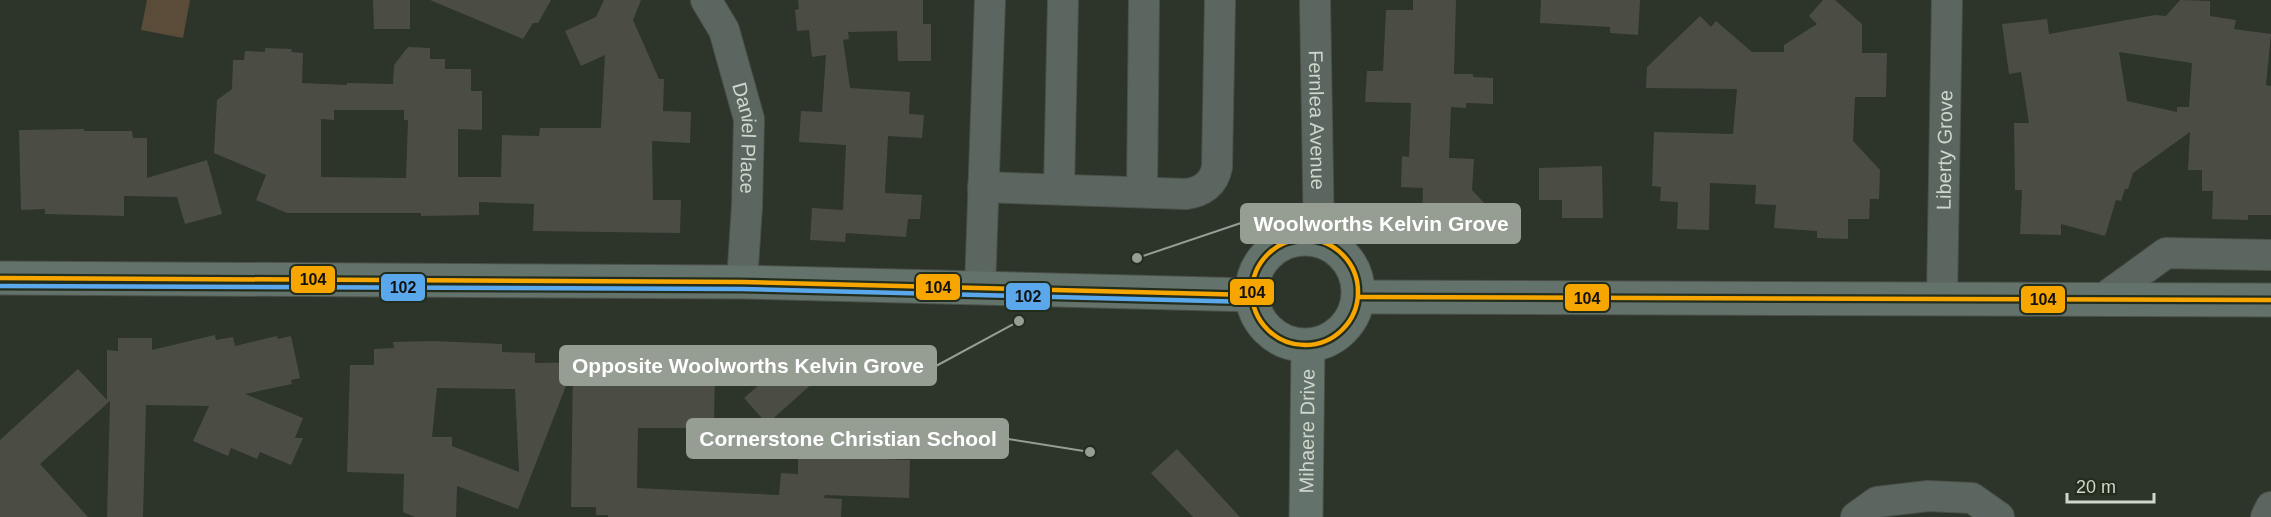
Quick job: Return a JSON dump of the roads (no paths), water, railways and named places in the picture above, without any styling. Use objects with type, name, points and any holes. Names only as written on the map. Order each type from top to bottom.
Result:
[{"type":"main road","points":[[1303,239],[1319,240],[1336,248],[1349,261],[1357,278],[1359,297],[1355,311],[1347,325],[1336,336],[1323,343],[1308,346],[1291,344],[1276,337],[1263,326],[1255,311],[1251,295],[1253,278],[1260,263],[1272,250],[1286,242],[1303,239]]},
{"type":"main road","points":[[0,278],[742,282],[1251,295]]},
{"type":"main road","points":[[1359,297],[2271,300]]},
{"type":"main road","name":"Mihaere Drive","points":[[1306,517],[1308,346]]},
{"type":"street","name":"Daniel Place","points":[[706,0],[724,30],[749,119],[742,282]]},
{"type":"street","points":[[980,288],[990,0]]},
{"type":"street","points":[[1059,189],[1063,0]]},
{"type":"street","points":[[1142,192],[1144,0]]},
{"type":"street","points":[[983,187],[1192,193],[1206,187],[1216,175],[1220,0]]},
{"type":"street","name":"Fernlea Avenue","points":[[1315,0],[1319,240]]},
{"type":"street","name":"Liberty Grove","points":[[1942,298],[1947,0]]},
{"type":"street","points":[[2104,298],[2166,253],[2271,255]]},
{"type":"street","points":[[1856,517],[1877,502],[1928,496],[1972,498],[1999,517]]},
{"type":"street","points":[[2266,517],[2271,507]]},
{"type":"place","name":"Woolworths Kelvin Grove","points":[[1137,258]]},
{"type":"place","name":"Opposite Woolworths Kelvin Grove","points":[[1019,321]]},
{"type":"place","name":"Cornerstone Christian School","points":[[1090,452]]}]
